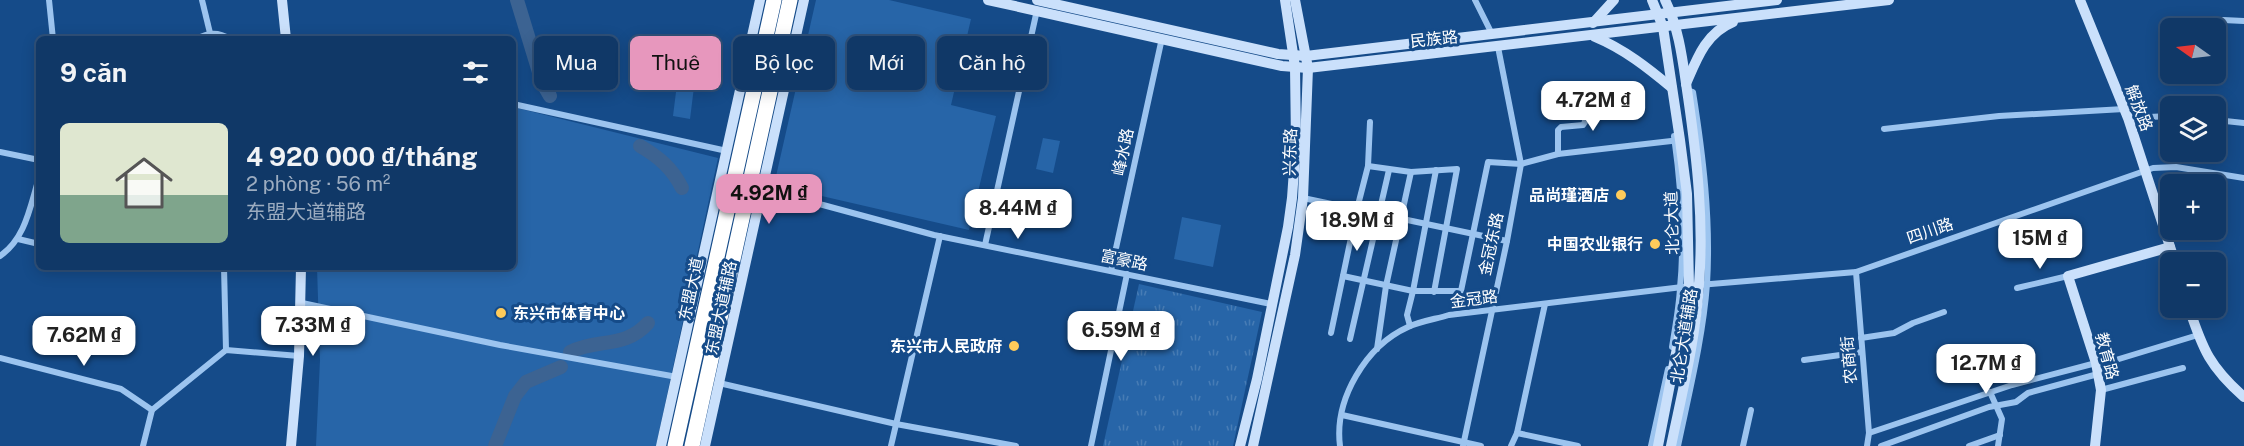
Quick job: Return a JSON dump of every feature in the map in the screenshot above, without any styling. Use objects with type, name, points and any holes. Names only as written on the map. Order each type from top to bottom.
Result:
[{"type":"highway","name":"东盟大道","points":[[762,36],[774,0]]},
{"type":"highway","name":"东盟大道","points":[[692,446],[790,0]]},
{"type":"highway","name":"东盟大道","points":[[675,446],[683,379],[746,90]]},
{"type":"main road","points":[[282,0],[286,36]]},
{"type":"main road","name":"东盟大道辅路","points":[[756,36],[760,0]]},
{"type":"main road","name":"东盟大道辅路","points":[[705,446],[804,0]]},
{"type":"main road","name":"民族路","points":[[987,0],[1037,5],[1255,60],[1294,62],[1306,56],[1777,0]]},
{"type":"main road","name":"兴东路","points":[[1240,446],[1288,227],[1292,198],[1296,142],[1294,62],[1285,0]]},
{"type":"main road","name":"兴东路","points":[[1253,446],[1295,255],[1303,198],[1308,68],[1295,0]]},
{"type":"main road","points":[[1593,23],[1614,0]]},
{"type":"main road","name":"北仑大道","points":[[1652,0],[1662,27],[1672,90],[1687,194],[1694,285],[1658,446]]},
{"type":"main road","name":"北仑大道","points":[[1665,0],[1676,26],[1700,192],[1690,348],[1671,446]]},
{"type":"main road","points":[[1718,0],[1741,6]]},
{"type":"main road","name":"民族路","points":[[1037,5],[1060,3],[1294,62],[1308,68],[1889,0]]},
{"type":"main road","name":"解放路","points":[[2080,0],[2126,114],[2172,252]]},
{"type":"main road","points":[[1686,87],[1698,56],[1711,36],[1721,27],[1743,18]]},
{"type":"main road","points":[[1592,35],[1640,61],[1672,90]]},
{"type":"main road","name":"东盟大道辅路","points":[[661,446],[683,379],[727,151],[745,90]]},
{"type":"main road","points":[[2068,276],[2170,247]]},
{"type":"main road","points":[[291,446],[299,356],[301,270]]},
{"type":"main road","name":"教育路","points":[[2068,276],[2097,368],[2101,390],[2095,446]]},
{"type":"main road","points":[[2192,318],[2211,364],[2244,397]]},
{"type":"street","points":[[49,0],[53,36]]},
{"type":"street","points":[[202,0],[210,33]]},
{"type":"street","points":[[1476,0],[1492,34]]},
{"type":"street","points":[[985,245],[1037,5]]},
{"type":"street","points":[[2226,20],[2244,21]]},
{"type":"street","points":[[204,36],[210,33],[225,36]]},
{"type":"street","name":"峰水路","points":[[1111,271],[1162,38]]},
{"type":"street","name":"金冠东路","points":[[1463,444],[1507,241],[1521,164],[1498,47]]},
{"type":"street","points":[[1558,154],[1558,129],[1583,125],[1585,122],[1584,95]]},
{"type":"street","points":[[516,105],[727,151]]},
{"type":"street","points":[[1884,129],[1999,116],[2160,116]]},
{"type":"street","points":[[2226,121],[2244,123]]},
{"type":"street","points":[[1331,333],[1368,166],[1370,122]]},
{"type":"street","points":[[1343,276],[1413,291],[1461,291],[1488,162],[1521,164],[1558,154],[1678,140]]},
{"type":"street","points":[[0,152],[36,159]]},
{"type":"street","points":[[1368,166],[1412,172],[1455,168],[1458,171],[1434,292]]},
{"type":"street","name":"四川路","points":[[1694,285],[1856,272],[2162,167],[2176,167],[2244,178]]},
{"type":"street","points":[[1350,339],[1389,170]]},
{"type":"street","points":[[1410,326],[1407,315],[1436,170]]},
{"type":"street","points":[[1377,349],[1386,286],[1412,172]]},
{"type":"street","points":[[0,256],[18,239],[36,187]]},
{"type":"street","name":"富豪路","points":[[762,192],[823,205],[940,236],[1271,304]]},
{"type":"street","points":[[1303,198],[1507,241]]},
{"type":"street","points":[[891,446],[940,236]]},
{"type":"street","points":[[18,239],[36,243]]},
{"type":"street","points":[[225,270],[225,350]]},
{"type":"street","name":"农商街","points":[[1856,272],[1869,433],[1867,446]]},
{"type":"street","points":[[1091,446],[1127,274]]},
{"type":"street","points":[[2017,288],[2068,276]]},
{"type":"street","name":"金冠路","points":[[1340,446],[1339,429],[1346,398],[1357,375],[1377,349],[1410,326],[1449,315],[1694,285]]},
{"type":"street","name":"北仑大道辅路","points":[[1651,446],[1672,350],[1694,285]]},
{"type":"street","name":"北仑大道辅路","points":[[1678,446],[1698,347],[1694,285]]},
{"type":"street","points":[[302,303],[500,345],[683,379]]},
{"type":"street","points":[[1511,446],[1517,433],[1545,304]]},
{"type":"street","points":[[1861,338],[1894,333],[1913,323],[1944,312]]},
{"type":"street","points":[[1881,446],[1995,406],[2016,402],[2028,393],[2198,335]]},
{"type":"street","points":[[143,446],[152,410],[225,350],[299,356]]},
{"type":"street","points":[[1804,360],[1862,352]]},
{"type":"street","points":[[0,358],[121,388],[152,410]]},
{"type":"street","points":[[1869,433],[1990,392],[2097,368]]},
{"type":"street","points":[[2101,390],[2183,368]]},
{"type":"street","points":[[719,383],[896,424],[1016,446]]},
{"type":"street","points":[[1990,392],[2001,418],[1998,446]]},
{"type":"street","points":[[1743,446],[1750,410]]},
{"type":"street","points":[[1342,415],[1463,444],[1481,446]]},
{"type":"street","points":[[1517,433],[1578,446]]},
{"type":"street","points":[[1969,446],[2000,435]]},
{"type":"green space","points":[[816,0],[889,0],[971,19],[967,36],[937,36],[937,90],[954,90],[951,105],[996,116],[969,230],[774,185],[796,90],[835,90],[835,36],[808,36]]},
{"type":"green space","points":[[676,90],[694,90],[690,119],[673,116]]},
{"type":"green space","name":"东兴市体育中心","points":[[516,108],[718,158],[656,446],[316,446],[320,360],[317,270],[516,270]]},
{"type":"green space","points":[[1043,138],[1060,141],[1053,173],[1036,169]]},
{"type":"green space","points":[[1182,217],[1221,225],[1213,267],[1174,259]]},
{"type":"green space","points":[[1139,284],[1262,312],[1233,446],[1103,446]]},
{"type":"waterway","points":[[517,0],[542,82],[550,96]]},
{"type":"waterway","points":[[640,146],[664,164],[682,188]]},
{"type":"waterway","points":[[570,352],[590,345],[630,337],[648,323]]},
{"type":"waterway","points":[[495,446],[515,396],[526,382],[561,367]]},
{"type":"place","name":"品尚瑾酒店","points":[[1621,195]]},
{"type":"place","name":"中国农业银行","points":[[1655,244]]},
{"type":"place","name":"东兴市体育中心","points":[[501,313]]},
{"type":"place","name":"东兴市人民政府","points":[[1014,346]]}]
